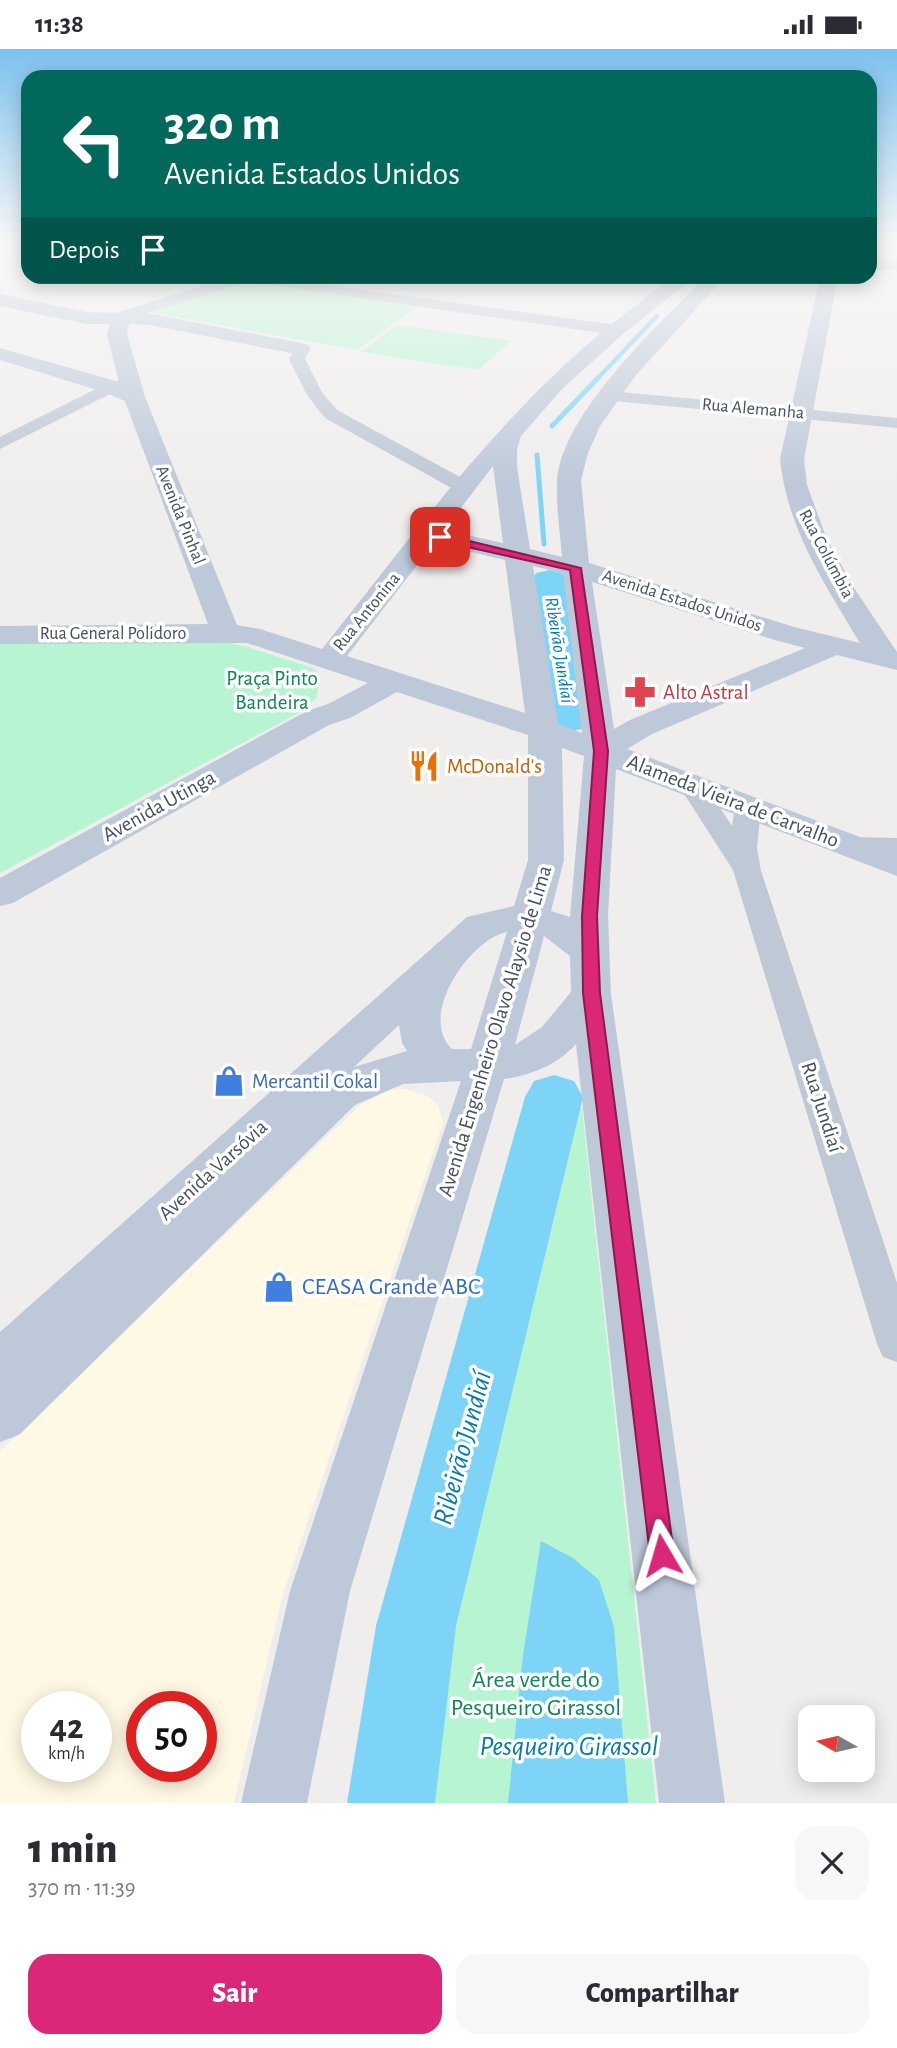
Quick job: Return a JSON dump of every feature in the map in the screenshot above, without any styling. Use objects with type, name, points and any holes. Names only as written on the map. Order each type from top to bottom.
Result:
[{"type":"main road","name":"Avenida Pinhal","points":[[120,324],[117,334],[125,389],[226,633]]},
{"type":"main road","points":[[174,324],[301,349]]},
{"type":"main road","points":[[588,430],[533,427],[570,370],[624,324]]},
{"type":"main road","points":[[672,324],[610,396],[588,430],[570,467],[569,480],[576,568],[601,751],[590,972],[692,1803]]},
{"type":"main road","name":"Rua Colúmbia","points":[[819,324],[792,459],[793,476],[802,512],[817,544],[891,660]]},
{"type":"main road","points":[[0,354],[125,389]]},
{"type":"main road","points":[[80,378],[97,377],[112,371],[122,357]]},
{"type":"main road","name":"Rua Antonina","points":[[329,660],[493,450],[533,427]]},
{"type":"main road","name":"Avenida Engenheiro Olavo Alaysio de Lima","points":[[274,1803],[320,1591],[464,1065],[531,919],[546,860],[548,774],[505,467],[505,449],[533,427]]},
{"type":"main road","name":"Avenida Estados Unidos","points":[[426,539],[446,538],[516,552],[832,647],[891,660]]},
{"type":"main road","points":[[226,633],[250,635],[329,660],[332,691],[327,707],[318,718]]},
{"type":"main road","name":"Rua General Polidoro","points":[[0,635],[226,633]]},
{"type":"main road","points":[[601,751],[641,727],[832,647]]},
{"type":"main road","name":"Alameda Vieira de Carvalho","points":[[329,660],[543,729],[897,864]]},
{"type":"main road","name":"Avenida Utinga","points":[[0,894],[318,718],[339,711],[395,681]]},
{"type":"main road","name":"Avenida Varsóvia","points":[[0,1365],[481,926],[500,918],[531,919]]},
{"type":"main road","points":[[531,919],[546,922],[573,936],[590,972]]},
{"type":"main road","points":[[439,963],[423,999],[419,1025],[421,1043],[431,1056],[464,1065]]},
{"type":"main road","name":"Avenida Varsóvia","points":[[0,1417],[340,1093],[359,1082],[388,1072],[520,1060],[542,1050],[568,1025],[590,972]]},
{"type":"street","points":[[573,324],[616,330]]},
{"type":"street","points":[[301,349],[297,353],[302,370],[320,404],[331,414],[464,487]]},
{"type":"street","points":[[0,444],[125,389]]},
{"type":"street","name":"Rua Alemanha","points":[[610,396],[897,423]]},
{"type":"street","name":"Rua Jundiaí","points":[[692,786],[747,871]]},
{"type":"street","name":"Rua Jundiaí","points":[[748,807],[743,848],[747,871],[897,1344]]},
{"type":"street","points":[[851,846],[897,847]]},
{"type":"shaded area","name":"CEASA Grande ABC","points":[[406,1089],[428,1096],[438,1105],[443,1123],[282,1597],[234,1803],[0,1803],[0,1451],[360,1105],[389,1090]]},
{"type":"green space","points":[[214,324],[393,324],[356,350]]},
{"type":"green space","points":[[398,325],[511,341],[478,370],[361,352]]},
{"type":"green space","name":"Praça Pinto Bandeira","points":[[213,640],[248,647],[313,668],[319,674],[317,697],[302,711],[0,873],[0,643]]},
{"type":"green space","name":"Área verde do Pesqueiro Girassol","points":[[582,1108],[656,1803],[414,1803],[431,1646],[568,1110]]},
{"type":"water","name":"Pesqueiro Girassol","points":[[541,1541],[573,1558],[599,1580],[614,1627],[628,1803],[508,1803],[523,1655]]},
{"type":"waterway","name":"Ribeirão Jundiaí","points":[[598,378],[650,324]]},
{"type":"waterway","name":"Ribeirão Jundiaí","points":[[552,426],[599,377]]},
{"type":"waterway","name":"Ribeirão Jundiaí","points":[[537,455],[544,544]]},
{"type":"waterway","name":"Ribeirão Jundiaí","points":[[549,581],[570,719]]},
{"type":"waterway","name":"Ribeirão Jundiaí","points":[[391,1803],[416,1626],[554,1097]]},
{"type":"place","name":"Alto Astral","points":[[640,692]]},
{"type":"place","name":"McDonald's","points":[[424,766]]},
{"type":"place","name":"Mercantil Cokal","points":[[229,1081]]},
{"type":"place","name":"CEASA Grande ABC","points":[[279,1287]]},
{"type":"route","points":[[440,537],[516,552],[576,568],[601,751],[589,916],[591,993],[662,1555]]}]
